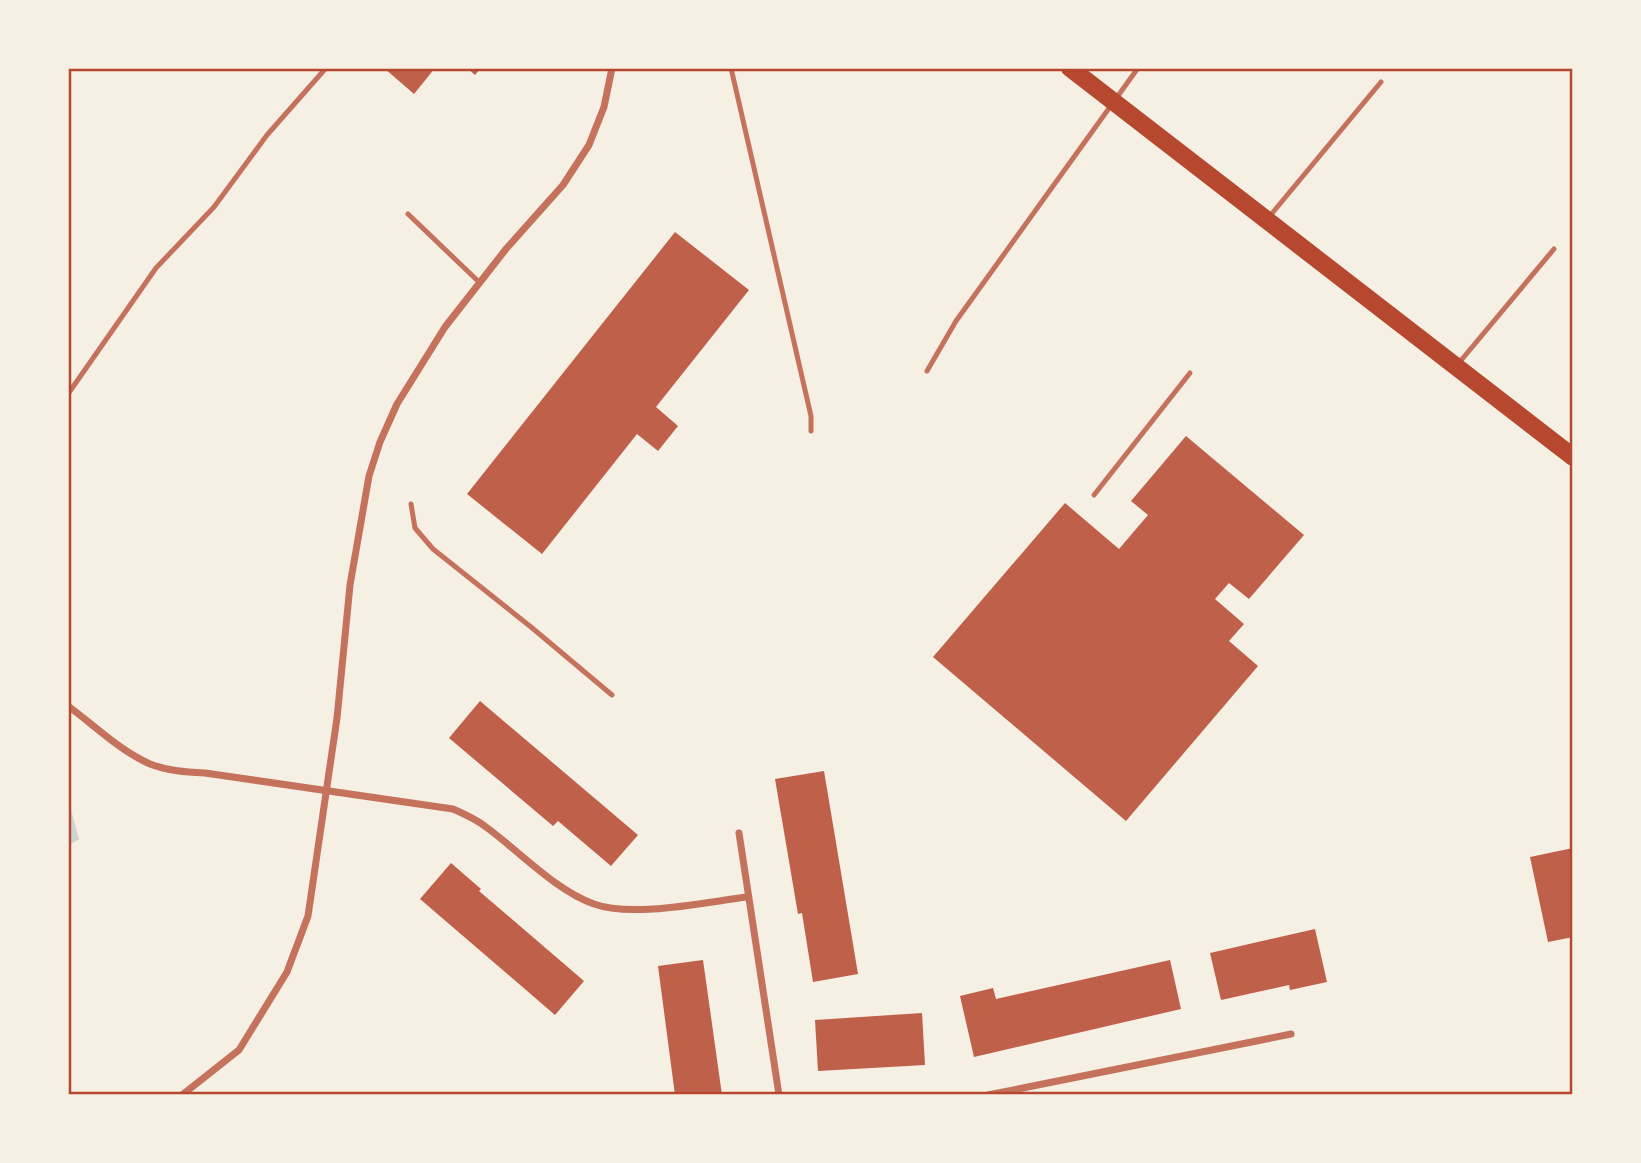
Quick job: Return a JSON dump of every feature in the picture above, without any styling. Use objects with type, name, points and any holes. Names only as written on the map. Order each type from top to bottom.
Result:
[{"type":"main road","points":[[1070,68],[1573,457]]},
{"type":"street","points":[[182,1095],[239,1050],[287,972],[308,916],[337,718],[349,585],[369,477],[397,404],[445,327],[563,185],[589,145],[604,107],[612,68]]},
{"type":"street","points":[[68,706],[124,748],[149,763],[176,771],[325,789],[453,809],[483,824],[565,888],[592,904],[607,908],[654,908],[747,897]]},
{"type":"street","points":[[738,833],[779,1095]]},
{"type":"street","points":[[988,1095],[1291,1034]]},
{"type":"lane","points":[[68,394],[156,268],[214,207],[267,135],[326,68]]},
{"type":"lane","points":[[731,68],[811,416],[811,431]]},
{"type":"lane","points":[[927,371],[956,321],[1138,68]]},
{"type":"lane","points":[[1267,220],[1381,82]]},
{"type":"lane","points":[[408,214],[480,282]]},
{"type":"lane","points":[[1456,367],[1554,249]]},
{"type":"lane","points":[[1094,495],[1191,373]]},
{"type":"lane","points":[[411,504],[415,528],[433,550],[612,695]]},
{"type":"shaded area","points":[[68,799],[79,839],[68,846]]},
{"type":"building","points":[[384,68],[435,68],[414,94]]},
{"type":"building","points":[[467,68],[481,68],[475,75]]},
{"type":"building","points":[[675,232],[749,290],[656,407],[678,426],[658,451],[637,434],[542,554],[467,494]]},
{"type":"building","points":[[1186,436],[1304,535],[1249,599],[1229,583],[1215,599],[1244,624],[1229,641],[1258,666],[1126,821],[933,657],[1065,503],[1119,549],[1148,515],[1131,501]]},
{"type":"building","points":[[480,701],[638,835],[611,866],[558,821],[553,826],[449,738]]},
{"type":"building","points":[[824,771],[858,974],[813,982],[802,913],[798,914],[775,779]]},
{"type":"building","points":[[1573,848],[1573,937],[1548,942],[1530,857]]},
{"type":"building","points":[[451,863],[481,889],[479,891],[584,981],[555,1015],[420,899]]},
{"type":"building","points":[[1315,929],[1327,982],[1290,990],[1289,985],[1221,1000],[1210,953]]},
{"type":"building","points":[[703,960],[722,1095],[675,1095],[658,966]]},
{"type":"building","points":[[1170,960],[1181,1009],[974,1057],[960,996],[993,988],[996,999]]},
{"type":"building","points":[[922,1013],[925,1065],[818,1071],[815,1020]]}]
